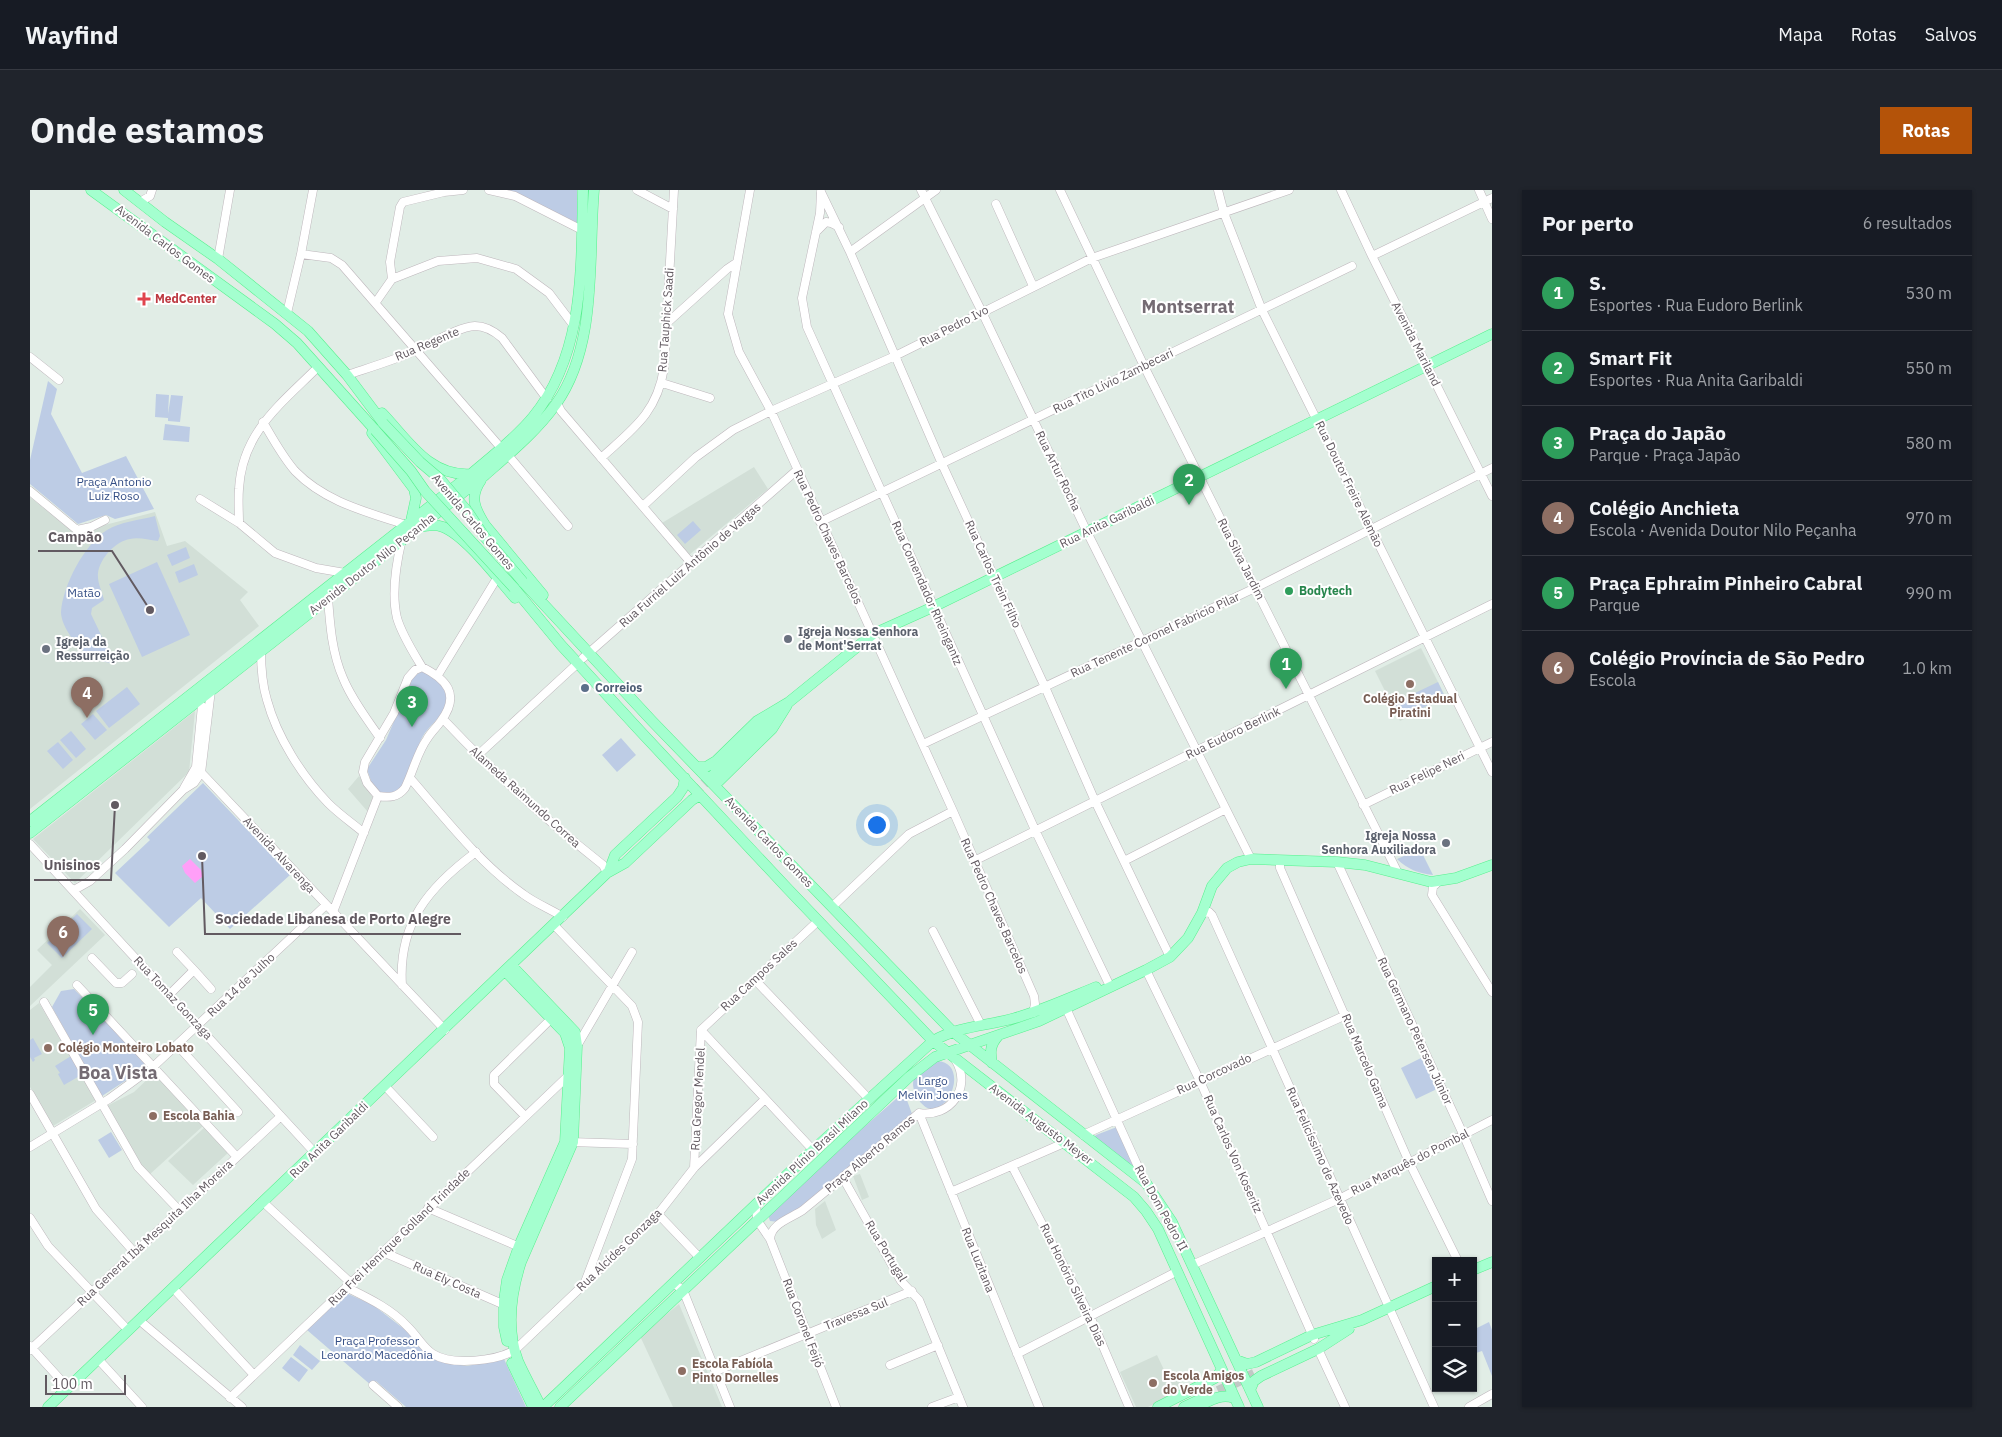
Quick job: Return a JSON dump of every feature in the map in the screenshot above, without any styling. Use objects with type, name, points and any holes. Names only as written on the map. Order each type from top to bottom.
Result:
[{"type":"main road","name":"Avenida Carlos Gomes","points":[[91,190],[274,324],[297,343],[348,400],[406,476],[414,489],[416,498],[411,525],[437,525],[452,532],[465,543],[544,631],[562,645],[584,658],[713,781],[952,1031],[969,1044]]},
{"type":"main road","name":"Avenida Carlos Gomes","points":[[124,190],[165,222],[218,258],[308,331],[348,375],[379,426],[436,504],[514,588],[562,645]]},
{"type":"main road","name":"Avenida Doutor Nilo Peçanha","points":[[30,821],[345,573],[411,525],[484,476],[532,418],[566,387],[579,353],[583,190]]},
{"type":"main road","name":"Avenida Doutor Nilo Peçanha","points":[[581,310],[591,248],[594,190]]},
{"type":"main road","points":[[582,230],[586,234],[591,248]]},
{"type":"main road","points":[[574,326],[581,326],[583,314],[581,310]]},
{"type":"main road","name":"Avenida Doutor Nilo Peçanha","points":[[551,400],[574,326]]},
{"type":"main road","name":"Rua Anita Garibaldi","points":[[697,767],[706,767],[716,761],[757,721],[789,702],[872,634],[994,578],[1492,334]]},
{"type":"main road","name":"Avenida Carlos Gomes","points":[[355,385],[425,460],[452,474],[471,474]]},
{"type":"main road","name":"Avenida Carlos Gomes","points":[[348,400],[440,479],[468,512],[484,536],[523,582],[574,636]]},
{"type":"main road","name":"Avenida Doutor Nilo Peçanha","points":[[30,833],[402,540],[411,525],[471,474],[505,451]]},
{"type":"main road","points":[[406,476],[418,471],[425,460]]},
{"type":"main road","name":"Avenida Carlos Gomes","points":[[484,476],[475,489],[473,498],[477,512],[485,525],[535,584],[574,636],[584,658],[697,794],[933,1041],[951,1055]]},
{"type":"main road","points":[[465,543],[467,531],[472,527],[485,525]]},
{"type":"main road","points":[[713,781],[789,702]]},
{"type":"main road","name":"Rua Anita Garibaldi","points":[[54,1405],[68,1388],[128,1330],[554,926],[608,872],[615,855],[677,797],[683,788],[684,778]]},
{"type":"main road","points":[[608,872],[697,794]]},
{"type":"main road","name":"Avenida Plínio Brasil Milano","points":[[560,1407],[909,1077],[935,1057],[951,1055],[969,1044],[1039,1021],[1170,957],[1188,938],[1202,913],[1212,886],[1227,868],[1238,862],[1251,859],[1337,862],[1366,866],[1422,880],[1438,882]]},
{"type":"main road","points":[[1438,882],[1456,878],[1492,865]]},
{"type":"main road","points":[[509,969],[554,1015],[575,1032],[577,1046],[569,1142],[507,1280],[508,1307],[504,1326],[520,1382],[534,1407]]},
{"type":"main road","name":"Avenida Plínio Brasil Milano","points":[[542,1407],[813,1150],[933,1041],[952,1031],[1033,1013],[1108,982],[1128,979]]},
{"type":"main road","points":[[554,1015],[568,1040],[570,1048],[568,1076],[569,1142]]},
{"type":"main road","points":[[992,1063],[990,1050],[992,1042],[998,1036]]},
{"type":"main road","name":"Avenida Augusto Meyer","points":[[969,1044],[1146,1184]]},
{"type":"main road","name":"Avenida Augusto Meyer","points":[[951,1055],[1134,1197]]},
{"type":"main road","name":"Rua Dom Pedro II","points":[[1146,1184],[1172,1222],[1258,1407]]},
{"type":"main road","name":"Rua Dom Pedro II","points":[[1134,1197],[1158,1229],[1236,1402]]},
{"type":"main road","points":[[1477,1268],[1492,1262]]},
{"type":"main road","points":[[1315,1341],[1255,1370],[1432,1288]]},
{"type":"main road","points":[[1236,1360],[1246,1364],[1256,1362],[1339,1331]]},
{"type":"main road","points":[[1250,1390],[1254,1381],[1315,1341]]},
{"type":"main road","points":[[512,1352],[542,1407]]},
{"type":"main road","points":[[1158,1407],[1215,1378],[1222,1371]]},
{"type":"main road","points":[[1169,1407],[1217,1388],[1184,1407]]},
{"type":"main road","points":[[1197,1407],[1228,1395],[1236,1402]]},
{"type":"street","points":[[140,202],[150,196],[152,190]]},
{"type":"street","points":[[218,258],[230,190]]},
{"type":"street","points":[[287,313],[313,190]]},
{"type":"street","points":[[392,279],[390,262],[400,207],[403,202],[444,192],[462,190]]},
{"type":"street","points":[[489,190],[515,196],[582,230]]},
{"type":"street","points":[[637,190],[673,209]]},
{"type":"street","name":"Rua Tauphick Saadi","points":[[601,458],[642,420],[651,408],[662,383],[674,190]]},
{"type":"street","name":"Rua Pedro Chaves Barcelos","points":[[750,190],[728,314],[739,352],[771,412],[953,810],[1034,996],[1033,1013]]},
{"type":"street","name":"Rua Artur Rocha","points":[[921,190],[982,312],[1087,532],[1251,859]]},
{"type":"street","points":[[850,252],[936,190]]},
{"type":"street","name":"Rua Silva Jardim","points":[[1060,190],[1144,366],[1398,873]]},
{"type":"street","name":"Rua Doutor Freire Alemão","points":[[1218,190],[1224,212],[1262,310],[1492,772]]},
{"type":"street","name":"Rua Pedro Ivo","points":[[643,506],[696,457],[733,430],[895,356],[1092,258],[1289,190]]},
{"type":"street","name":"Avenida Mariland","points":[[1341,190],[1492,496]]},
{"type":"street","points":[[1479,190],[1488,200],[1492,219]]},
{"type":"street","name":"Rua Carlos Trein Filho","points":[[820,191],[850,252],[942,464],[1046,687],[1095,801],[1170,957]]},
{"type":"street","name":"Rua Comendador Rheingantz","points":[[820,191],[820,213],[802,298],[807,327],[983,717],[1108,982]]},
{"type":"street","points":[[1372,256],[1488,200]]},
{"type":"street","points":[[996,204],[1033,286]]},
{"type":"street","points":[[815,233],[826,222],[838,227]]},
{"type":"street","points":[[301,254],[331,258],[342,265],[568,526]]},
{"type":"street","points":[[376,302],[392,279],[438,261],[477,258],[516,269],[549,293],[574,326]]},
{"type":"street","points":[[667,322],[727,269],[736,264]]},
{"type":"street","name":"Rua Tito Lívio Zambecari","points":[[820,522],[1352,266]]},
{"type":"street","points":[[564,311],[581,310]]},
{"type":"street","name":"Rua Regente","points":[[348,375],[473,326],[494,331],[502,338],[551,400],[692,564]]},
{"type":"street","points":[[30,357],[59,380]]},
{"type":"street","points":[[239,523],[238,488],[244,461],[252,441],[263,422],[318,367]]},
{"type":"street","points":[[662,383],[710,398]]},
{"type":"street","points":[[263,422],[281,452],[297,472],[329,497],[350,507],[411,525]]},
{"type":"street","name":"Rua Tenente Coronel Fabricio Pilar","points":[[923,744],[1255,588],[1492,468]]},
{"type":"street","name":"Rua Furriel Luiz Antônio de Vargas","points":[[478,755],[584,658],[797,470]]},
{"type":"street","points":[[30,492],[77,530],[91,527],[105,520]]},
{"type":"street","points":[[200,499],[239,523],[275,553],[316,568],[345,573]]},
{"type":"street","points":[[402,540],[396,562],[397,618],[410,648],[422,667],[438,675],[448,685],[450,702],[443,719],[426,739],[406,788],[400,795],[388,798],[378,796],[367,783],[363,772],[365,762],[394,713],[408,678],[415,670],[422,667]]},
{"type":"street","points":[[384,554],[396,562]]},
{"type":"street","points":[[438,675],[497,578]]},
{"type":"street","points":[[328,598],[335,652],[343,678],[356,703],[380,738]]},
{"type":"street","name":"Rua Eudoro Berlink","points":[[974,861],[1036,832],[1492,604]]},
{"type":"street","points":[[261,650],[267,700],[278,730],[313,786],[330,804],[364,833]]},
{"type":"street","points":[[74,890],[86,884],[183,790],[194,783],[206,733],[210,690]]},
{"type":"street","points":[[185,699],[192,698],[198,700],[202,708],[198,770]]},
{"type":"street","name":"Alameda Raimundo Correa","points":[[443,719],[478,755],[554,826],[603,865],[608,872]]},
{"type":"street","points":[[201,725],[206,733]]},
{"type":"street","name":"Rua Felipe Neri","points":[[1363,805],[1492,742]]},
{"type":"street","name":"Avenida Alvarenga","points":[[198,770],[445,1030]]},
{"type":"street","points":[[410,778],[497,874],[524,895],[563,917]]},
{"type":"street","points":[[334,912],[378,796]]},
{"type":"street","points":[[1124,861],[1226,809]]},
{"type":"street","points":[[832,907],[909,834],[953,810]]},
{"type":"street","name":"Rua Tomaz Gonzaga","points":[[30,844],[315,1153]]},
{"type":"street","points":[[402,985],[401,971],[404,951],[412,922],[422,903],[437,885],[476,852]]},
{"type":"street","name":"Rua Marcelo Gama","points":[[1280,860],[1280,868],[1409,1162],[1456,1257]]},
{"type":"street","name":"Rua Germano Petersen Júnior","points":[[1337,862],[1491,1197]]},
{"type":"street","points":[[1438,882],[1433,887],[1432,895],[1492,992]]},
{"type":"street","name":"Rua 14 de Julho","points":[[30,1147],[101,1104],[154,1066],[326,905]]},
{"type":"street","name":"Rua Felicíssimo de Azevedo","points":[[1202,913],[1209,912],[1212,915],[1434,1407]]},
{"type":"street","name":"Rua Campos Sales","points":[[701,1030],[818,921]]},
{"type":"street","points":[[554,926],[632,1006],[638,1022],[632,1159],[584,1284]]},
{"type":"street","points":[[933,931],[981,1025]]},
{"type":"street","points":[[178,952],[212,989]]},
{"type":"street","points":[[577,1046],[632,952]]},
{"type":"street","points":[[92,958],[116,984],[122,983],[142,965]]},
{"type":"street","points":[[169,995],[194,970]]},
{"type":"street","name":"Rua Carlos Von Koseritz","points":[[1146,970],[1200,1081],[1345,1407]]},
{"type":"street","points":[[755,980],[869,1099]]},
{"type":"street","points":[[78,985],[237,1157]]},
{"type":"street","points":[[44,1002],[138,1167],[179,1210]]},
{"type":"street","name":"Rua Dom Pedro II","points":[[1066,1008],[1146,1184]]},
{"type":"street","points":[[525,1116],[494,1084],[494,1075],[554,1015]]},
{"type":"street","name":"Rua Corcovado","points":[[1083,1135],[1346,1015]]},
{"type":"street","points":[[701,1030],[813,1150]]},
{"type":"street","name":"Rua Gregor Mendel","points":[[694,1168],[701,1030]]},
{"type":"street","points":[[177,1045],[238,1112]]},
{"type":"street","name":"Praça Alberto Ramos","points":[[776,1226],[796,1215],[843,1178],[919,1113],[935,1114],[943,1111],[959,1092],[962,1080],[961,1069],[951,1055]]},
{"type":"street","name":"Rua Frei Henrique Golland Trindade","points":[[230,1398],[568,1076]]},
{"type":"street","points":[[385,1086],[433,1137]]},
{"type":"street","points":[[30,1094],[96,1210],[134,1252]]},
{"type":"street","name":"Rua Alcídes Gonzaga","points":[[512,1352],[658,1214],[694,1168],[766,1099]]},
{"type":"street","name":"Rua Luzitana","points":[[919,1113],[1039,1407]]},
{"type":"street","name":"Rua General Ibá Mesquita Ilha Moreira","points":[[31,1348],[281,1116]]},
{"type":"street","name":"Rua Marquês do Pombal","points":[[1192,1265],[1339,1198],[1492,1120]]},
{"type":"street","points":[[569,1142],[633,1144]]},
{"type":"street","points":[[951,1192],[1064,1143]]},
{"type":"street","name":"Rua Honório Silveira Dias","points":[[1012,1166],[1090,1316],[1129,1407]]},
{"type":"street","name":"Rua Portugal","points":[[843,1178],[901,1281],[919,1300],[963,1407]]},
{"type":"street","points":[[263,1202],[324,1258],[348,1285],[377,1302],[406,1324],[433,1354],[466,1361],[487,1359],[512,1352]]},
{"type":"street","points":[[756,1204],[760,1217],[776,1226],[770,1234],[770,1239]]},
{"type":"street","points":[[428,1208],[523,1248]]},
{"type":"street","points":[[658,1214],[700,1258]]},
{"type":"street","name":"Rua Coronel Feijó","points":[[760,1217],[836,1407]]},
{"type":"street","points":[[31,1221],[48,1246],[128,1330]]},
{"type":"street","name":"Rua Ely Costa","points":[[383,1252],[508,1307]]},
{"type":"street","points":[[1017,1354],[1176,1272]]},
{"type":"street","points":[[673,1283],[683,1290],[730,1407]]},
{"type":"street","points":[[173,1288],[254,1375]]},
{"type":"street","name":"Travessa Sul","points":[[716,1371],[912,1291]]},
{"type":"street","points":[[139,1320],[242,1407]]},
{"type":"street","points":[[890,1365],[938,1345]]},
{"type":"street","points":[[31,1348],[68,1388]]},
{"type":"street","points":[[98,1359],[142,1407]]},
{"type":"street","points":[[373,1385],[398,1407]]},
{"type":"street","points":[[1468,1407],[1492,1394]]},
{"type":"street","points":[[932,1407],[959,1397]]},
{"type":"shaded area","points":[[754,467],[768,489],[689,555],[662,523]]},
{"type":"shaded area","points":[[30,497],[74,533],[155,512],[167,546],[185,541],[248,592],[240,600],[259,626],[30,809]]},
{"type":"shaded area","name":"Colégio Estadual Piratini","points":[[1421,648],[1446,698],[1400,721],[1375,671]]},
{"type":"shaded area","points":[[195,711],[189,772],[75,883],[33,839]]},
{"type":"shaded area","points":[[359,776],[373,798],[368,812],[348,789]]},
{"type":"shaded area","points":[[190,859],[201,870],[203,876],[195,883],[185,873],[182,866]]},
{"type":"shaded area","points":[[80,909],[105,935],[30,1006],[30,987],[52,965],[37,950]]},
{"type":"shaded area","name":"Colégio Monteiro Lobato","points":[[39,1003],[96,1100],[53,1126],[30,1087],[30,1010]]},
{"type":"shaded area","name":"Escola Bahia","points":[[154,1073],[203,1126],[149,1175],[107,1106],[134,1092]]},
{"type":"shaded area","points":[[205,1127],[229,1152],[193,1185],[168,1161]]},
{"type":"shaded area","points":[[860,1174],[869,1197],[862,1200],[853,1176]]},
{"type":"shaded area","points":[[825,1201],[836,1230],[822,1239],[816,1225],[815,1209]]},
{"type":"shaded area","name":"Escola Fabíola Pinto Dornelles","points":[[679,1304],[722,1407],[673,1407],[640,1336]]},
{"type":"shaded area","name":"Escola Amigos do Verde","points":[[1157,1355],[1166,1374],[1175,1371],[1184,1391],[1148,1407],[1136,1407],[1120,1372]]},
{"type":"green space","points":[[500,190],[577,190],[577,226]]},
{"type":"green space","name":"Praça Antonio Luiz Roso","points":[[48,381],[57,389],[51,414],[82,473],[126,456],[154,509],[115,519],[106,515],[78,524],[30,484],[30,460]]},
{"type":"green space","points":[[156,394],[169,395],[168,414],[171,395],[183,396],[180,422],[168,421],[168,418],[155,417]]},
{"type":"green space","points":[[165,424],[190,427],[189,442],[163,440]]},
{"type":"green space","name":"Matão","points":[[155,516],[160,536],[158,541],[137,538],[125,540],[105,556],[99,567],[98,580],[104,600],[92,608],[91,614],[115,664],[96,659],[76,643],[67,630],[62,618],[63,601],[70,578],[90,545],[107,530],[124,523]]},
{"type":"green space","points":[[693,521],[701,530],[685,544],[677,535]]},
{"type":"green space","points":[[186,547],[190,558],[172,566],[167,555]]},
{"type":"green space","points":[[157,562],[190,635],[142,657],[109,584]]},
{"type":"green space","points":[[194,564],[198,575],[179,583],[175,572]]},
{"type":"green space","points":[[422,671],[435,677],[442,684],[446,692],[446,703],[438,718],[423,736],[409,774],[402,787],[393,793],[378,793],[367,769],[386,740],[413,677]]},
{"type":"green space","points":[[1438,682],[1445,697],[1400,719],[1392,704]]},
{"type":"green space","points":[[127,687],[140,704],[109,728],[96,711]]},
{"type":"green space","points":[[93,714],[107,730],[95,740],[81,724]]},
{"type":"green space","points":[[71,731],[86,749],[76,758],[60,740]]},
{"type":"green space","points":[[621,738],[636,755],[617,772],[602,755]]},
{"type":"green space","points":[[58,742],[73,760],[63,769],[47,751]]},
{"type":"green space","points":[[203,783],[290,875],[230,929],[201,898],[169,927],[115,873],[150,840],[147,837]]},
{"type":"green space","points":[[1420,849],[1433,875],[1405,866],[1397,859]]},
{"type":"green space","points":[[77,914],[92,929],[62,958],[47,943]]},
{"type":"green space","points":[[74,989],[146,1062],[125,1081],[102,1096],[52,1007],[61,991]]},
{"type":"green space","points":[[33,1038],[42,1054],[34,1058],[33,1062],[30,1057],[30,1040]]},
{"type":"green space","points":[[71,1056],[83,1074],[64,1085],[58,1074],[60,1073],[55,1066]]},
{"type":"green space","points":[[1421,1058],[1437,1089],[1416,1099],[1401,1068]]},
{"type":"green space","name":"Largo Melvin Jones","points":[[937,1061],[946,1063],[951,1068],[954,1075],[954,1084],[952,1092],[941,1106],[929,1109],[917,1097],[913,1081],[915,1077]]},
{"type":"green space","points":[[904,1092],[912,1114],[794,1213],[779,1222],[770,1221],[769,1210]]},
{"type":"green space","points":[[1117,1127],[1135,1167],[1094,1138],[1096,1135]]},
{"type":"green space","points":[[111,1132],[122,1150],[109,1158],[98,1140]]},
{"type":"green space","name":"Praça Professor Leonardo Macedônia","points":[[346,1293],[373,1305],[448,1363],[467,1366],[504,1359],[526,1407],[406,1407],[376,1381],[372,1386],[307,1330]]},
{"type":"green space","points":[[1489,1322],[1492,1330],[1492,1376],[1482,1351],[1477,1353],[1477,1328]]},
{"type":"green space","points":[[300,1345],[320,1361],[312,1370],[293,1355]]},
{"type":"green space","points":[[291,1357],[308,1370],[299,1382],[282,1368]]},
{"type":"tunnel","points":[[693,794],[711,777]]},
{"type":"tunnel","points":[[1218,1391],[1256,1373]]},
{"type":"place","name":"MedCenter","points":[[144,299]]},
{"type":"place","name":"Smart Fit","points":[[1189,505]]},
{"type":"place","name":"Bodytech","points":[[1289,591]]},
{"type":"place","name":"Campão","points":[[150,610]]},
{"type":"place","name":"Igreja Nossa Senhora de Mont'Serrat","points":[[788,639]]},
{"type":"place","name":"Igreja da Ressurreição","points":[[46,649]]},
{"type":"place","name":"Colégio Estadual Piratini","points":[[1410,684]]},
{"type":"place","name":"Correios","points":[[585,688]]},
{"type":"place","name":"S.","points":[[1286,689]]},
{"type":"place","name":"Colégio Anchieta","points":[[87,718]]},
{"type":"place","name":"Praça do Japão","points":[[412,727]]},
{"type":"place","name":"Unisinos","points":[[115,805]]},
{"type":"place","name":"Igreja Nossa Senhora Auxiliadora","points":[[1446,843]]},
{"type":"place","name":"Sociedade Libanesa de Porto Alegre","points":[[202,856]]},
{"type":"place","name":"Colégio Província de São Pedro","points":[[63,957]]},
{"type":"place","name":"Praça Ephraim Pinheiro Cabral","points":[[93,1035]]},
{"type":"place","name":"Colégio Monteiro Lobato","points":[[48,1048]]},
{"type":"place","name":"Escola Bahia","points":[[153,1116]]},
{"type":"place","name":"Escola Fabíola Pinto Dornelles","points":[[682,1371]]},
{"type":"place","name":"Escola Amigos do Verde","points":[[1153,1383]]},
{"type":"district","name":"Montserrat","points":[[1188,307]]},
{"type":"district","name":"Boa Vista","points":[[118,1073]]}]
